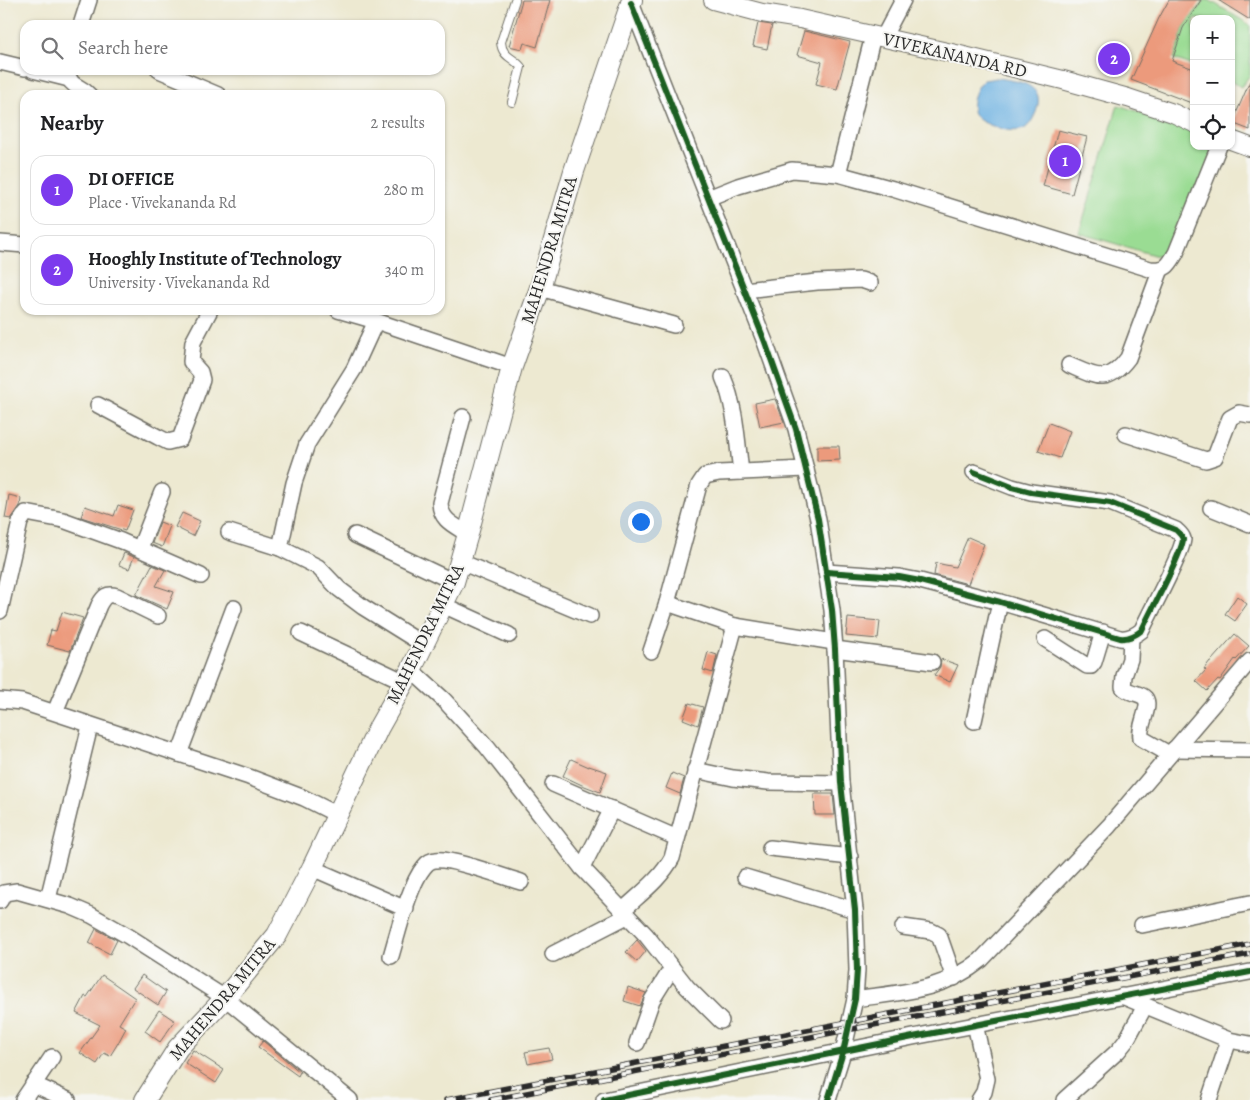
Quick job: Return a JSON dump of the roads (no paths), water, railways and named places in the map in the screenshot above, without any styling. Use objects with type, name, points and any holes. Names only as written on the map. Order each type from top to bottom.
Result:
[{"type":"main road","name":"MAHENDRA MITRA","points":[[145,1100],[178,1048],[225,998],[277,935],[312,868],[379,727],[408,676],[454,582],[461,562],[512,367],[540,288],[574,171],[632,1]]},
{"type":"street","points":[[83,20],[89,0]]},
{"type":"street","name":"VIVEKANANDA RD","points":[[713,0],[762,13],[800,19],[1063,80],[1128,98],[1190,121]]},
{"type":"street","points":[[838,174],[878,37],[902,0]]},
{"type":"street","points":[[632,1],[765,342],[796,429],[818,519],[835,645],[841,783],[855,910],[857,970],[855,999],[844,1052],[831,1098]]},
{"type":"street","points":[[0,62],[20,67]]},
{"type":"street","points":[[68,75],[74,86],[82,90]]},
{"type":"street","points":[[172,75],[206,90]]},
{"type":"street","points":[[1235,141],[1250,147]]},
{"type":"street","points":[[708,198],[738,186],[792,170],[838,174],[893,189],[1150,269],[1161,270],[1169,265],[1176,253],[1217,150]]},
{"type":"street","points":[[0,243],[20,245]]},
{"type":"street","points":[[1069,365],[1094,377],[1109,376],[1122,366],[1128,358],[1161,270]]},
{"type":"street","points":[[744,290],[817,282],[861,280],[870,283]]},
{"type":"street","points":[[540,288],[674,325]]},
{"type":"street","points":[[98,405],[158,438],[168,442],[180,439],[202,380],[200,372],[191,362],[192,342],[207,315]]},
{"type":"street","points":[[355,315],[512,367]]},
{"type":"street","points":[[280,548],[294,483],[308,444],[354,369],[376,321]]},
{"type":"street","points":[[723,377],[733,409],[742,472]]},
{"type":"street","points":[[1126,434],[1206,460],[1215,457],[1230,418],[1239,413],[1250,416]]},
{"type":"street","points":[[463,417],[440,503],[443,517],[468,534]]},
{"type":"street","points":[[651,651],[667,603],[699,485],[705,476],[806,469]]},
{"type":"street","points":[[826,572],[899,577],[968,592],[1120,638],[1137,635],[1142,630],[1179,553],[1183,539],[1176,530],[1110,504],[1031,492],[1012,487],[974,472]]},
{"type":"street","points":[[140,548],[162,492]]},
{"type":"street","points":[[1211,508],[1250,524]]},
{"type":"street","points":[[0,611],[20,522],[26,513],[63,520],[140,548],[201,576]]},
{"type":"street","points":[[229,532],[280,548],[318,567],[339,589],[355,601],[424,645]]},
{"type":"street","points":[[356,535],[454,582]]},
{"type":"street","points":[[461,562],[590,616]]},
{"type":"street","points":[[55,712],[104,597],[107,595],[117,596],[158,616]]},
{"type":"street","points":[[974,721],[1000,602]]},
{"type":"street","points":[[667,603],[735,626],[932,662]]},
{"type":"street","points":[[443,605],[509,634]]},
{"type":"street","points":[[179,754],[234,608]]},
{"type":"street","points":[[553,954],[625,913],[666,869],[672,858],[735,626]]},
{"type":"street","points":[[1045,639],[1087,666],[1091,666],[1103,632]]},
{"type":"street","points":[[301,633],[408,676],[444,700],[487,747],[582,868],[651,941],[687,987],[721,1021]]},
{"type":"street","points":[[1131,637],[1130,658],[1124,676],[1123,687],[1142,696],[1148,704],[1139,730],[1144,741],[1172,752],[1250,750]]},
{"type":"street","points":[[855,999],[909,991],[939,984],[969,970],[988,953],[1109,826],[1250,661]]},
{"type":"street","points":[[0,686],[6,700],[55,712],[90,726],[275,786],[336,814]]},
{"type":"street","points":[[48,899],[90,726]]},
{"type":"street","points":[[695,770],[733,778],[768,782],[841,783]]},
{"type":"street","points":[[554,784],[677,838]]},
{"type":"street","points":[[582,868],[612,809]]},
{"type":"street","points":[[770,848],[850,857]]},
{"type":"street","points":[[391,956],[422,868],[428,862],[435,860],[450,861],[521,882]]},
{"type":"street","points":[[312,868],[406,909]]},
{"type":"street","points":[[745,877],[855,910]]},
{"type":"street","points":[[0,901],[4,893],[10,891],[33,894],[91,915],[128,936],[225,998],[350,1100]]},
{"type":"street","points":[[1142,925],[1250,903]]},
{"type":"street","points":[[903,927],[931,930],[939,935],[954,978]]},
{"type":"street","points":[[637,1042],[652,1000],[672,968]]},
{"type":"street","points":[[604,1100],[975,1024],[1250,972]]},
{"type":"street","points":[[1122,996],[1230,1040],[1250,1044]]},
{"type":"street","points":[[1064,1100],[1118,1052],[1145,1006]]},
{"type":"street","points":[[975,1024],[987,1079],[984,1092],[979,1100]]},
{"type":"street","points":[[1209,1100],[1230,1040]]},
{"type":"street","points":[[24,1100],[52,1057]]},
{"type":"street","points":[[33,1084],[68,1100]]},
{"type":"lane","points":[[512,102],[521,67],[504,54],[501,42],[515,0]]},
{"type":"water","points":[[997,78],[1024,83],[1036,92],[1038,106],[1031,122],[1024,129],[1011,131],[998,128],[982,121],[974,114],[973,102],[979,86],[984,80]]},
{"type":"railway","points":[[446,1100],[1250,944]]},
{"type":"railway","points":[[491,1100],[826,1034],[1250,954]]},
{"type":"place","name":"Hooghly Institute of Technology","points":[[1114,59]]},
{"type":"place","name":"DI OFFICE","points":[[1065,161]]}]
